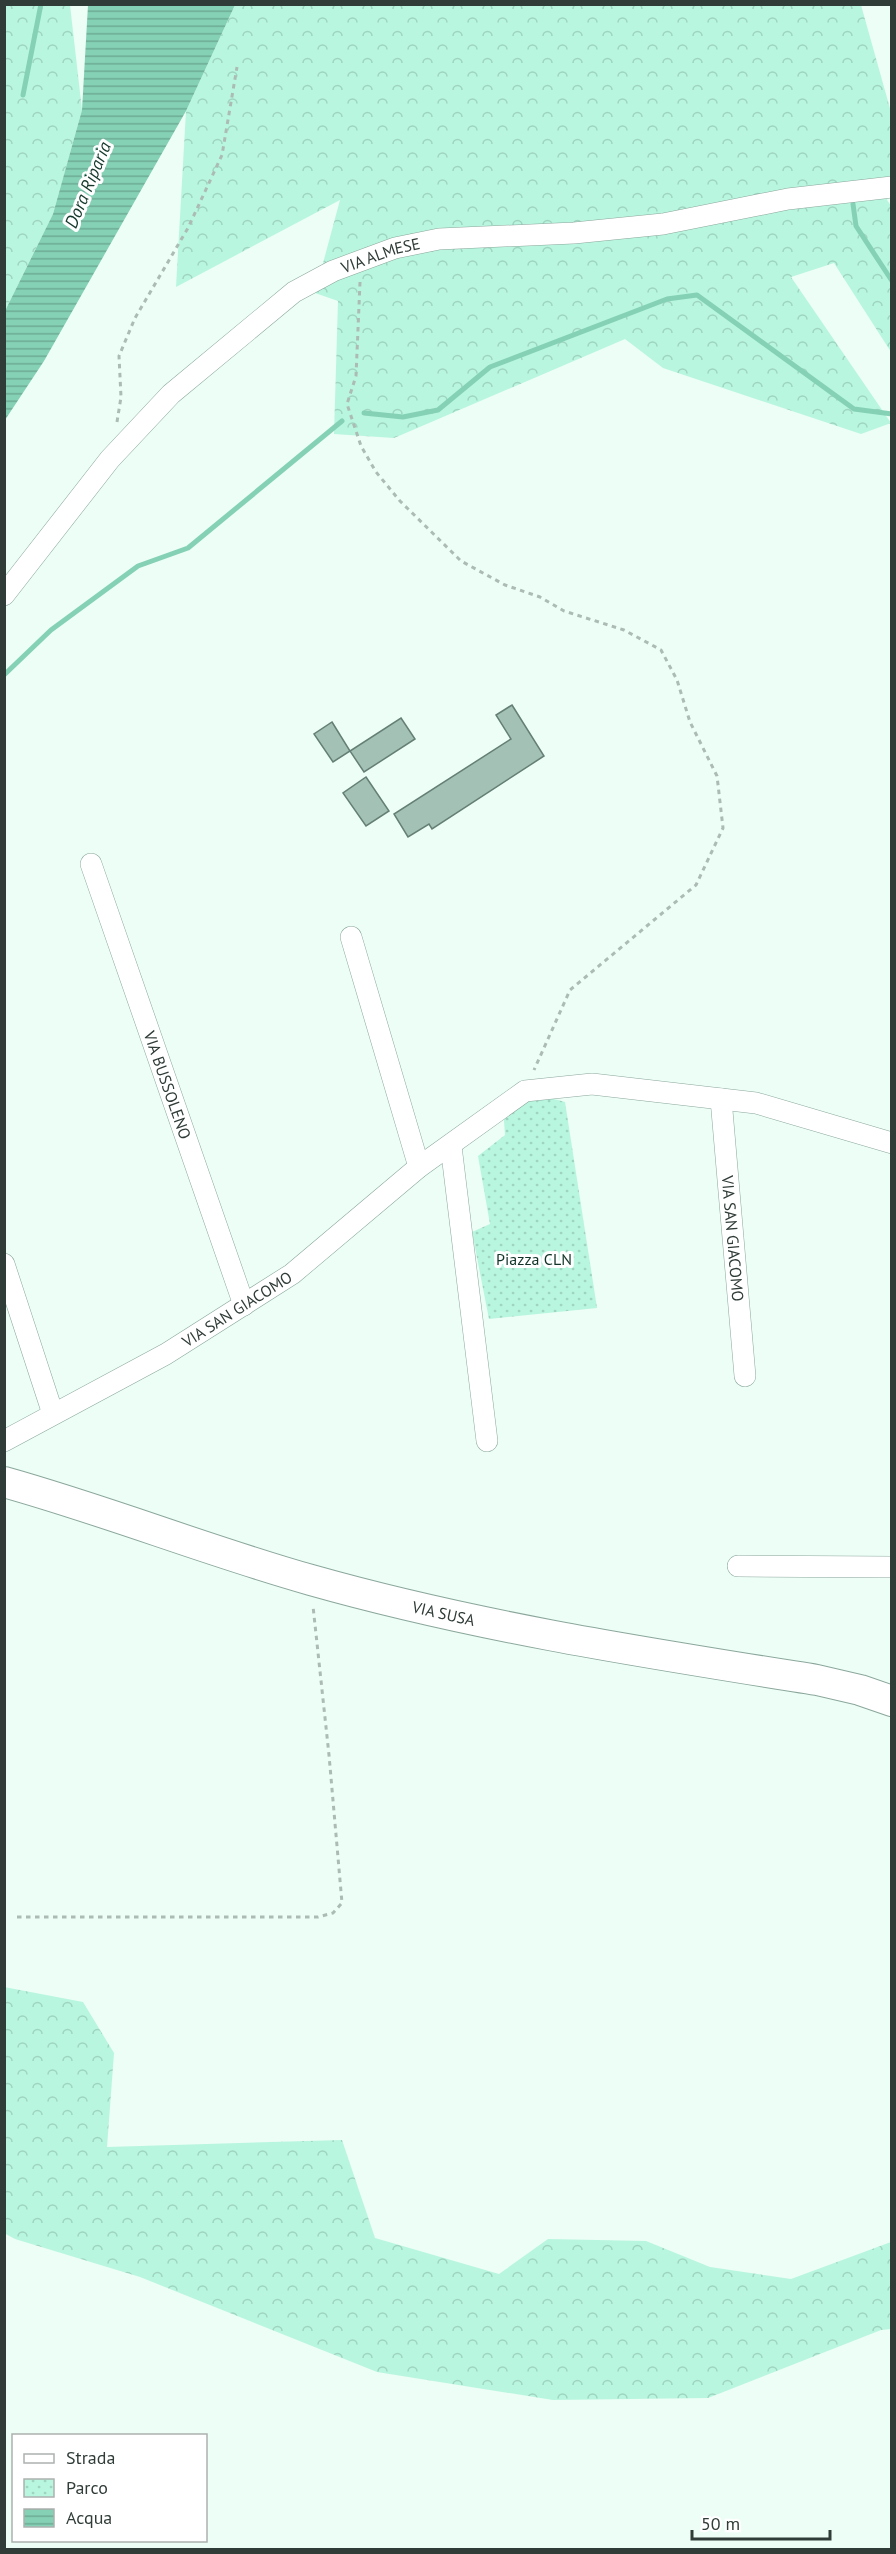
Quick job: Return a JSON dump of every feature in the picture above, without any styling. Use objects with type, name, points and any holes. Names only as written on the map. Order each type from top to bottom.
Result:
[{"type":"main road","name":"VIA SUSA","points":[[4,1482],[310,1580],[458,1618],[528,1633],[817,1680],[860,1690],[891,1701]]},
{"type":"street","name":"VIA ALMESE","points":[[4,595],[110,459],[171,394],[294,291],[333,271],[395,248],[439,238],[574,233],[663,224],[788,199],[891,187]]},
{"type":"street","name":"VIA BUSSOLENO","points":[[91,864],[244,1305]]},
{"type":"street","points":[[351,937],[419,1167]]},
{"type":"street","points":[[525,1091],[592,1084],[756,1103],[891,1143]]},
{"type":"street","name":"VIA SAN GIACOMO","points":[[4,1441],[166,1354],[292,1274],[419,1167],[525,1091]]},
{"type":"street","name":"VIA SAN GIACOMO","points":[[721,1099],[745,1376]]},
{"type":"street","points":[[451,1146],[487,1441]]},
{"type":"street","points":[[4,1264],[53,1414]]},
{"type":"street","points":[[738,1566],[891,1567]]},
{"type":"path","points":[[110,459],[121,398],[119,356],[135,318],[188,228],[222,155],[237,67]]},
{"type":"path","points":[[362,260],[358,297],[356,376],[347,404],[361,446],[376,472],[400,501],[460,561],[505,585],[540,597],[564,611],[624,630],[661,650],[677,680],[690,722],[717,776],[723,828],[696,885],[570,990],[525,1091]]},
{"type":"path","points":[[17,1917],[318,1917],[333,1913],[342,1903],[310,1580]]},
{"type":"green space","points":[[5,5],[70,5],[82,110],[53,214],[5,311]]},
{"type":"green space","points":[[235,5],[861,5],[891,112],[891,191],[887,200],[892,207],[891,352],[834,263],[791,277],[891,423],[861,434],[663,368],[625,339],[394,438],[334,434],[338,301],[315,293],[340,200],[176,287],[186,111]]},
{"type":"green space","name":"Piazza CLN","points":[[525,1091],[565,1102],[597,1308],[489,1319],[472,1232],[490,1224],[478,1156],[505,1135],[503,1107]]},
{"type":"green space","points":[[4,1987],[83,2002],[114,2053],[107,2147],[342,2140],[375,2238],[499,2274],[548,2239],[646,2241],[710,2267],[791,2279],[891,2242],[891,2329],[881,2330],[708,2398],[553,2400],[377,2372],[140,2277],[15,2239],[4,2233]]},
{"type":"water","name":"Dora Riparia","points":[[88,5],[235,5],[186,111],[44,361],[5,420],[5,311],[53,214],[82,110]]},
{"type":"building","points":[[512,705],[544,756],[432,829],[429,824],[408,837],[394,814],[511,739],[496,715]]},
{"type":"building","points":[[401,718],[415,739],[364,772],[350,751]]},
{"type":"building","points":[[332,722],[350,751],[333,762],[314,734]]},
{"type":"building","points":[[366,777],[389,811],[366,826],[343,793]]},
{"type":"waterway","points":[[23,95],[41,4]]},
{"type":"waterway","points":[[853,204],[856,226],[892,281]]},
{"type":"waterway","points":[[364,413],[403,417],[438,410],[490,367],[667,299],[697,295],[854,409],[892,414]]},
{"type":"waterway","points":[[4,675],[51,630],[138,566],[188,548],[342,421]]}]
